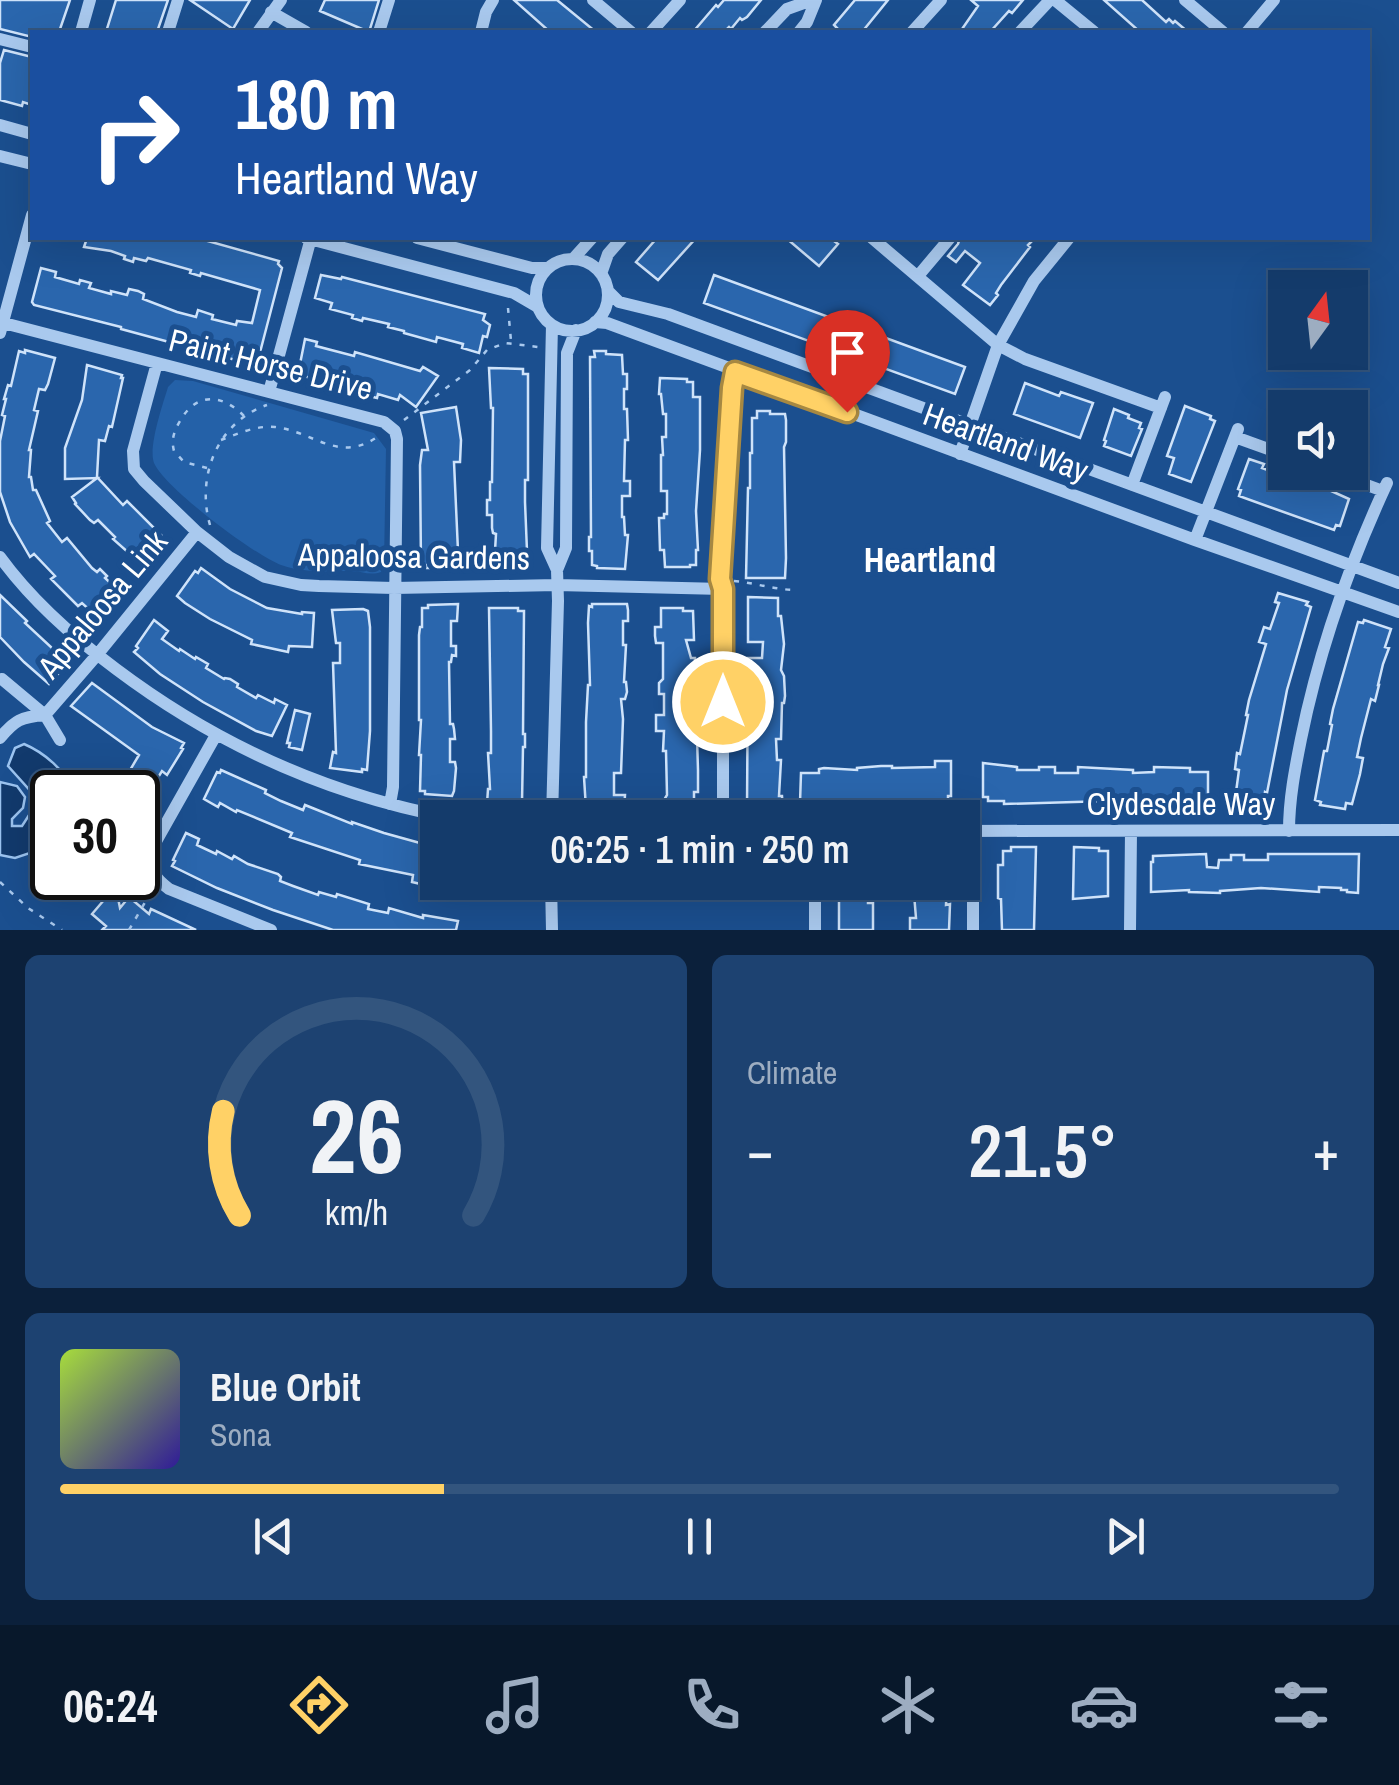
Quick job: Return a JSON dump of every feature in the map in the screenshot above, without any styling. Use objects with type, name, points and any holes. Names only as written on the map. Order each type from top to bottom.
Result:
[{"type":"street","points":[[81,30],[90,0]]},
{"type":"street","points":[[169,30],[178,0]]},
{"type":"street","points":[[259,30],[281,0]]},
{"type":"street","points":[[380,30],[389,0]]},
{"type":"street","points":[[482,30],[493,0]]},
{"type":"street","points":[[593,0],[629,30]]},
{"type":"street","points":[[653,30],[680,0]]},
{"type":"street","points":[[766,30],[787,9],[814,0]]},
{"type":"street","points":[[800,30],[814,0]]},
{"type":"street","points":[[914,30],[941,0]]},
{"type":"street","points":[[1022,30],[1053,0],[1091,30]]},
{"type":"street","points":[[1184,0],[1221,30]]},
{"type":"street","points":[[1249,30],[1274,0]]},
{"type":"street","points":[[271,12],[302,30]]},
{"type":"street","points":[[0,39],[30,46]]},
{"type":"street","points":[[0,125],[30,133]]},
{"type":"street","points":[[0,156],[30,164]]},
{"type":"street","points":[[1,326],[30,221]]},
{"type":"street","points":[[271,399],[309,240]]},
{"type":"street","points":[[316,240],[514,293],[538,307],[552,325],[568,330],[596,322],[603,313],[608,291],[601,274],[584,261],[555,263],[537,286],[538,307]]},
{"type":"street","points":[[430,240],[532,268],[548,268]]},
{"type":"street","points":[[573,259],[590,240]]},
{"type":"street","points":[[601,274],[608,254],[620,240]]},
{"type":"street","points":[[874,240],[998,345],[1025,359],[1163,402],[1132,485]]},
{"type":"street","points":[[918,276],[948,240]]},
{"type":"street","points":[[960,454],[998,345],[1034,281],[1068,240]]},
{"type":"street","name":"Heartland Way","points":[[608,291],[619,302],[668,314],[1206,512],[1348,579],[1399,612]]},
{"type":"street","name":"Heartland Way","points":[[596,322],[1196,540],[1348,579],[1399,582]]},
{"type":"street","points":[[552,325],[547,548],[557,570]]},
{"type":"street","name":"Paint Horse Drive","points":[[1,326],[158,363],[271,399],[384,422],[395,431],[390,804]]},
{"type":"street","points":[[552,800],[556,585],[566,548],[566,353],[576,330]]},
{"type":"street","name":"Appaloosa Gardens","points":[[158,363],[132,464],[144,482],[197,532],[229,557],[265,577],[301,585],[394,588],[721,584]]},
{"type":"street","points":[[723,800],[721,584],[735,372]]},
{"type":"street","points":[[1196,540],[1236,433],[1268,447]]},
{"type":"street","points":[[1289,830],[1289,806],[1320,660],[1385,487],[1368,482]]},
{"type":"street","name":"Appaloosa Link","points":[[0,738],[23,717],[45,715],[197,532]]},
{"type":"street","points":[[0,558],[32,596],[97,655],[158,700],[216,735],[297,774],[420,811]]},
{"type":"street","points":[[2,679],[45,715],[60,740]]},
{"type":"street","points":[[216,735],[150,852],[150,868],[169,889],[272,930]]},
{"type":"street","name":"Clydesdale Way","points":[[980,831],[1399,830]]},
{"type":"street","points":[[1130,831],[1130,930]]},
{"type":"street","points":[[551,900],[552,930]]},
{"type":"street","points":[[815,930],[816,900]]},
{"type":"street","points":[[971,900],[973,930]]},
{"type":"path","points":[[508,308],[511,343]]},
{"type":"path","points":[[401,422],[470,370],[483,353],[511,343],[538,348]]},
{"type":"path","points":[[208,468],[184,462],[174,452],[174,434],[186,410],[200,400],[215,399],[230,403],[246,416]]},
{"type":"path","points":[[200,514],[205,503],[208,468],[221,440],[271,399]]},
{"type":"path","points":[[246,416],[252,406]]},
{"type":"path","points":[[221,440],[266,427],[342,448],[359,447],[378,436]]},
{"type":"path","points":[[205,503],[212,529]]},
{"type":"path","points":[[721,584],[756,583],[777,590],[797,590]]},
{"type":"path","points":[[0,882],[28,908],[62,930]]},
{"type":"path","points":[[130,930],[146,900]]},
{"type":"shaded area","points":[[175,380],[193,381],[374,433],[386,449],[381,572],[289,568],[268,559],[192,504],[162,474],[153,456],[163,404],[168,387]]},
{"type":"shaded area","points":[[24,744],[59,770],[30,770],[30,791],[8,766],[15,748]]},
{"type":"shaded area","points":[[0,782],[17,786],[25,797],[23,808],[12,819],[12,826],[22,826],[30,814],[30,853],[15,858],[0,855]]},
{"type":"building","points":[[0,0],[70,0],[60,30],[30,30],[30,36],[0,29]]},
{"type":"building","points":[[116,0],[168,0],[158,30],[107,30]]},
{"type":"building","points":[[190,0],[250,0],[233,29]]},
{"type":"building","points":[[325,0],[379,0],[370,30],[320,11]]},
{"type":"building","points":[[514,0],[557,0],[594,30],[548,30]]},
{"type":"building","points":[[724,0],[761,0],[731,29],[695,30]]},
{"type":"building","points":[[855,0],[888,0],[864,30],[835,30],[834,25]]},
{"type":"building","points":[[971,0],[1023,0],[992,30],[961,30],[978,6]]},
{"type":"building","points":[[1104,0],[1142,0],[1166,22],[1175,21],[1186,30],[1138,30]]},
{"type":"building","points":[[4,50],[30,56],[30,104],[0,100]]},
{"type":"building","points":[[86,240],[204,240],[279,261],[282,268],[258,360],[254,365],[34,305],[41,268],[56,272],[55,277],[91,283],[89,288],[111,294],[138,291],[144,294],[143,299],[196,317],[198,310],[213,315],[212,319],[236,325],[237,321],[252,323],[260,290],[201,273],[200,276],[148,258],[134,258],[133,262],[111,251],[84,247]]},
{"type":"building","points":[[655,240],[694,240],[658,280],[636,262]]},
{"type":"building","points":[[788,240],[833,240],[838,244],[819,266]]},
{"type":"building","points":[[959,240],[1033,240],[990,305],[963,285],[980,263],[965,251],[956,262],[948,256]]},
{"type":"building","points":[[321,275],[485,314],[483,320],[490,325],[487,337],[483,336],[479,353],[462,348],[463,344],[437,337],[436,342],[388,327],[389,324],[352,318],[353,315],[330,309],[332,303],[315,298]]},
{"type":"building","points":[[714,275],[965,367],[955,394],[704,303]]},
{"type":"building","points":[[305,339],[317,342],[316,346],[354,356],[355,352],[420,371],[423,367],[438,376],[416,407],[400,395],[398,400],[348,391],[298,374]]},
{"type":"building","points":[[19,351],[55,358],[48,384],[45,390],[39,389],[34,410],[38,411],[29,450],[33,490],[50,521],[47,523],[62,542],[67,538],[92,568],[97,572],[100,569],[118,590],[94,614],[82,603],[78,606],[51,579],[55,576],[34,554],[30,557],[10,522],[0,492],[4,399]]},
{"type":"building","points":[[594,351],[622,355],[623,374],[627,374],[624,481],[630,481],[630,496],[622,496],[622,517],[628,535],[625,569],[597,568],[592,565],[589,551],[590,357],[595,357]]},
{"type":"building","points":[[87,365],[123,378],[112,427],[109,426],[105,441],[99,440],[97,477],[123,505],[127,501],[161,535],[139,562],[98,520],[94,523],[75,504],[72,497],[97,478],[65,479],[65,448],[82,400]]},
{"type":"building","points":[[489,368],[523,369],[523,374],[528,374],[527,551],[519,569],[494,568],[496,534],[492,515],[487,515],[492,482]]},
{"type":"building","points":[[660,378],[687,379],[693,382],[693,397],[700,397],[698,550],[696,565],[690,567],[665,567],[664,550],[660,550],[659,518],[667,514],[667,491],[661,491],[666,414],[659,394]]},
{"type":"building","points":[[1025,383],[1093,403],[1080,438],[1014,414]]},
{"type":"building","points":[[1185,406],[1215,421],[1191,482],[1169,474],[1174,458],[1167,456]]},
{"type":"building","points":[[456,407],[461,440],[460,462],[454,462],[458,551],[454,551],[453,568],[426,568],[421,565],[420,465],[422,450],[428,450],[421,413]]},
{"type":"building","points":[[1114,409],[1141,423],[1131,456],[1104,446]]},
{"type":"building","points":[[757,411],[785,414],[785,578],[746,578],[752,418],[757,418]]},
{"type":"building","points":[[1249,459],[1264,464],[1262,468],[1268,470],[1268,490],[1329,490],[1349,499],[1340,526],[1336,525],[1334,530],[1239,496]]},
{"type":"building","points":[[201,568],[267,608],[314,613],[312,647],[289,646],[288,652],[251,644],[252,640],[185,603],[177,596]]},
{"type":"building","points":[[1278,593],[1308,602],[1306,605],[1311,607],[1287,690],[1267,793],[1263,808],[1257,807],[1257,811],[1226,807],[1228,791],[1236,792],[1237,753],[1240,754],[1249,700],[1266,644],[1259,642],[1264,627],[1270,629],[1279,603],[1275,602]]},
{"type":"building","points":[[0,595],[66,661],[49,684],[0,637]]},
{"type":"building","points":[[748,597],[778,598],[784,644],[781,670],[785,696],[781,739],[776,739],[782,800],[747,800],[748,658],[762,658],[763,642],[748,642]]},
{"type":"building","points":[[458,604],[457,621],[451,621],[451,646],[456,646],[456,656],[452,655],[449,662],[450,724],[455,739],[450,739],[450,762],[455,762],[456,768],[454,791],[452,796],[425,794],[420,791],[419,755],[422,608]]},
{"type":"building","points":[[627,604],[628,621],[623,621],[627,692],[625,699],[621,699],[621,773],[614,773],[614,795],[625,795],[625,800],[585,800],[588,623],[589,606]]},
{"type":"building","points":[[489,608],[518,608],[524,611],[522,800],[487,800],[491,753]]},
{"type":"building","points":[[661,608],[693,611],[694,640],[686,640],[691,658],[695,658],[698,792],[694,792],[694,800],[664,800],[664,731],[656,731],[656,715],[664,715],[664,694],[659,694],[663,643],[656,643],[655,636],[655,627],[661,627]]},
{"type":"building","points":[[332,610],[368,611],[370,627],[370,731],[367,770],[362,772],[330,768],[333,752],[336,753],[333,663],[340,663]]},
{"type":"building","points":[[154,620],[168,631],[162,639],[179,651],[208,664],[206,668],[256,698],[258,695],[287,705],[272,736],[203,702],[134,652]]},
{"type":"building","points":[[1364,620],[1391,629],[1375,701],[1371,699],[1361,738],[1357,757],[1363,758],[1360,774],[1352,804],[1346,803],[1345,809],[1320,805],[1315,800],[1333,709],[1358,622]]},
{"type":"building","points":[[92,683],[152,727],[184,743],[183,749],[167,775],[162,771],[160,774],[160,770],[130,770],[139,755],[71,706]]},
{"type":"building","points":[[295,710],[310,714],[302,750],[287,743]]},
{"type":"building","points":[[935,761],[951,761],[948,800],[800,800],[801,773],[819,773],[824,768],[935,767]]},
{"type":"building","points":[[983,763],[1017,770],[1055,767],[1055,773],[1078,773],[1078,767],[1133,773],[1154,772],[1154,767],[1190,768],[1190,772],[1208,772],[1208,805],[1141,800],[1004,804],[983,797]]},
{"type":"building","points":[[221,770],[266,790],[265,793],[303,810],[305,805],[352,824],[420,843],[420,884],[412,882],[413,875],[359,864],[360,860],[290,837],[292,833],[220,803],[218,807],[204,799],[217,772]]},
{"type":"building","points":[[186,833],[199,839],[197,845],[216,854],[217,851],[232,859],[234,856],[278,874],[280,881],[318,895],[337,894],[369,904],[368,909],[388,913],[389,908],[423,918],[458,921],[456,930],[333,930],[273,910],[172,866]]},
{"type":"building","points":[[1011,847],[1036,847],[1034,930],[1002,930],[998,865],[1003,865],[1003,851],[1011,851]]},
{"type":"building","points":[[1074,847],[1108,851],[1108,896],[1073,899]]},
{"type":"building","points":[[1206,854],[1207,867],[1218,868],[1219,860],[1231,860],[1231,855],[1244,855],[1244,860],[1268,860],[1268,854],[1359,854],[1358,893],[1319,887],[1319,892],[1261,888],[1220,893],[1151,892],[1153,856]]},
{"type":"building","points":[[104,900],[119,900],[120,908],[127,900],[133,900],[149,914],[151,909],[196,930],[102,930],[106,926],[92,914]]},
{"type":"building","points":[[839,900],[873,903],[873,930],[839,930]]},
{"type":"building","points":[[914,900],[946,900],[946,905],[950,904],[949,930],[910,930],[910,918],[916,918]]},
{"type":"district","name":"Heartland","points":[[930,559]]},
{"type":"route","points":[[723,702],[720,579],[735,372],[847,412]]}]
